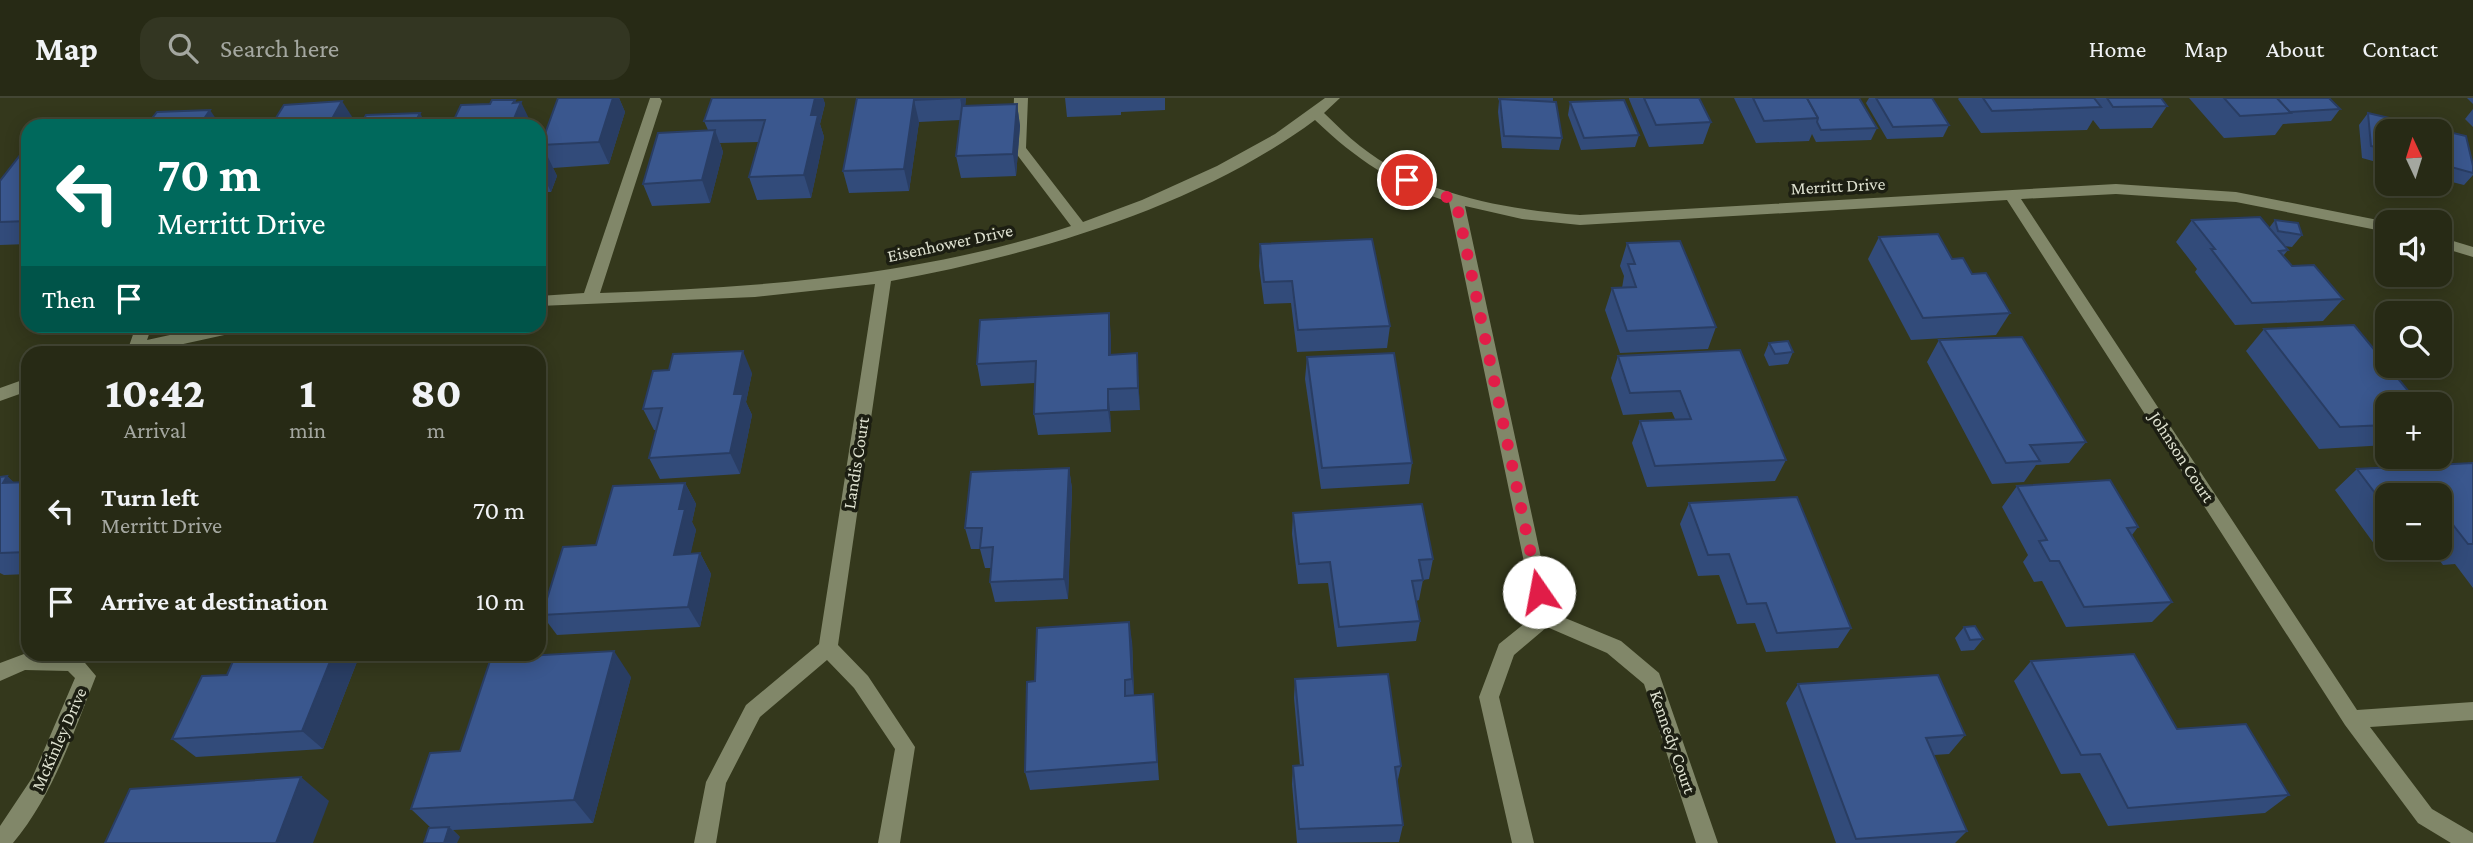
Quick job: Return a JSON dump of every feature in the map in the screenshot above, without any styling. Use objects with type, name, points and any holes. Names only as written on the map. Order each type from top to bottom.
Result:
[{"type":"street","points":[[1021,98],[1019,148],[1081,229]]},
{"type":"street","name":"Eisenhower Drive","points":[[546,301],[801,287],[884,277],[1029,246],[1132,211],[1234,164],[1316,113],[1333,98]]},
{"type":"street","points":[[590,298],[655,101]]},
{"type":"street","name":"Merritt Drive","points":[[1316,113],[1357,151],[1407,180],[1456,201],[1556,219],[1580,220],[2116,189],[2236,197],[2375,225]]},
{"type":"street","name":"Johnson Court","points":[[2011,195],[2353,719],[2424,816],[2471,843]]},
{"type":"street","points":[[1456,201],[1545,618],[1506,650],[1489,697],[1523,843]]},
{"type":"street","points":[[2452,246],[2473,252]]},
{"type":"street","name":"Landis Court","points":[[828,648],[884,277]]},
{"type":"street","points":[[146,346],[201,333]]},
{"type":"street","points":[[0,395],[21,386]]},
{"type":"street","name":"Kennedy Court","points":[[1545,618],[1615,646],[1652,679],[1707,843]]},
{"type":"street","points":[[705,843],[716,782],[753,711],[828,648],[861,682],[905,747],[889,843]]},
{"type":"street","name":"McKinley Drive","points":[[0,672],[24,662],[73,663],[86,676],[44,778],[19,821],[0,842]]},
{"type":"street","points":[[2353,719],[2473,711]]},
{"type":"building","points":[[558,98],[613,98],[599,142],[546,145],[546,131]]},
{"type":"building","points":[[712,98],[815,98],[811,115],[818,115],[804,175],[749,177],[765,120],[704,121]]},
{"type":"building","points":[[857,98],[960,98],[914,100],[904,169],[843,171]]},
{"type":"building","points":[[1644,98],[1699,98],[1711,122],[1656,125]]},
{"type":"building","points":[[1753,98],[1807,98],[1818,118],[1764,121]]},
{"type":"building","points":[[1807,98],[1859,98],[1877,128],[1821,130]]},
{"type":"building","points":[[1876,98],[1932,98],[1949,125],[1893,127]]},
{"type":"building","points":[[1983,98],[2094,98],[2101,107],[1992,111]]},
{"type":"building","points":[[2107,98],[2161,98],[2167,106],[2113,107]]},
{"type":"building","points":[[2224,98],[2277,98],[2291,113],[2240,116]]},
{"type":"building","points":[[2277,98],[2329,98],[2340,109],[2290,112]]},
{"type":"building","points":[[1500,99],[1556,102],[1562,138],[1504,136]]},
{"type":"building","points":[[492,100],[521,102],[514,119],[454,119],[461,105],[490,104]]},
{"type":"building","points":[[1624,100],[1639,135],[1584,138],[1570,102]]},
{"type":"building","points":[[342,101],[332,119],[275,119],[284,105]]},
{"type":"building","points":[[1017,104],[1013,154],[956,156],[962,106]]},
{"type":"building","points":[[210,110],[204,119],[152,119],[157,112]]},
{"type":"building","points":[[420,113],[417,119],[364,119],[366,115]]},
{"type":"building","points":[[2368,113],[2394,119],[2375,119],[2375,147],[2371,146]]},
{"type":"building","points":[[715,130],[702,180],[643,184],[658,133]]},
{"type":"building","points":[[2452,133],[2466,136],[2473,173],[2452,167]]},
{"type":"building","points":[[21,154],[21,221],[0,222],[0,181]]},
{"type":"building","points":[[2260,217],[2288,250],[2279,251],[2292,266],[2314,265],[2343,299],[2252,303],[2192,220]]},
{"type":"building","points":[[2275,220],[2298,223],[2302,235],[2278,231]]},
{"type":"building","points":[[1938,234],[1952,259],[1963,258],[1972,274],[1986,273],[2010,313],[1923,318],[1879,237]]},
{"type":"building","points":[[1372,239],[1390,326],[1298,330],[1292,281],[1264,282],[1260,244]]},
{"type":"building","points":[[1680,241],[1716,327],[1627,331],[1612,288],[1636,287],[1628,264],[1635,264],[1627,243]]},
{"type":"building","points":[[1109,313],[1109,355],[1137,353],[1138,388],[1108,389],[1108,410],[1034,414],[1036,361],[977,364],[980,320]]},
{"type":"building","points":[[2354,325],[2375,351],[2375,378],[2398,378],[2409,392],[2375,392],[2375,426],[2340,427],[2264,329]]},
{"type":"building","points":[[2022,337],[2086,442],[2030,445],[2040,461],[2006,463],[1939,340]]},
{"type":"building","points":[[1788,341],[1793,352],[1775,354],[1769,343]]},
{"type":"building","points":[[1740,350],[1786,460],[1655,466],[1640,421],[1691,419],[1680,391],[1630,393],[1618,356]]},
{"type":"building","points":[[743,351],[734,394],[743,394],[730,453],[649,458],[662,408],[643,409],[653,371],[669,370],[673,354]]},
{"type":"building","points":[[1394,353],[1412,463],[1322,468],[1307,357]]},
{"type":"building","points":[[2473,463],[2473,544],[2468,544],[2452,524],[2452,483],[2375,483],[2375,493],[2357,469],[2452,469],[2452,464]]},
{"type":"building","points":[[1069,468],[1064,579],[990,582],[993,547],[980,548],[982,528],[965,528],[971,472]]},
{"type":"building","points":[[7,476],[3,483],[21,482],[21,552],[0,553],[0,477]]},
{"type":"building","points":[[2110,480],[2138,527],[2127,528],[2172,602],[2084,607],[2059,561],[2050,561],[2039,541],[2047,540],[2017,486]]},
{"type":"building","points":[[685,483],[679,509],[685,509],[674,555],[700,553],[688,607],[546,615],[546,602],[563,547],[596,545],[613,486]]},
{"type":"building","points":[[1797,497],[1851,628],[1777,633],[1766,603],[1747,604],[1729,554],[1708,555],[1689,503]]},
{"type":"building","points":[[1422,504],[1433,559],[1419,560],[1423,580],[1412,581],[1420,621],[1339,627],[1330,562],[1299,564],[1293,513]]},
{"type":"building","points":[[1129,622],[1132,679],[1125,680],[1125,696],[1153,694],[1157,762],[1025,772],[1027,682],[1035,681],[1037,628]]},
{"type":"building","points":[[1975,626],[1983,639],[1970,640],[1964,627]]},
{"type":"building","points":[[614,651],[574,800],[411,809],[430,753],[460,751],[490,661],[546,661],[546,655]]},
{"type":"building","points":[[2134,654],[2177,729],[2246,724],[2289,795],[2128,808],[2100,754],[2081,755],[2031,661]]},
{"type":"building","points":[[233,661],[330,661],[302,731],[172,739],[202,676],[227,675]]},
{"type":"building","points":[[1388,674],[1401,766],[1395,767],[1403,825],[1299,829],[1293,766],[1303,765],[1295,679]]},
{"type":"building","points":[[1938,675],[1965,735],[1926,738],[1967,831],[1856,839],[1798,684]]},
{"type":"building","points":[[301,777],[276,843],[105,843],[130,789]]},
{"type":"building","points":[[449,827],[444,843],[424,843],[429,828]]},
{"type":"route","points":[[1407,180],[1456,201],[1539,592]]}]
